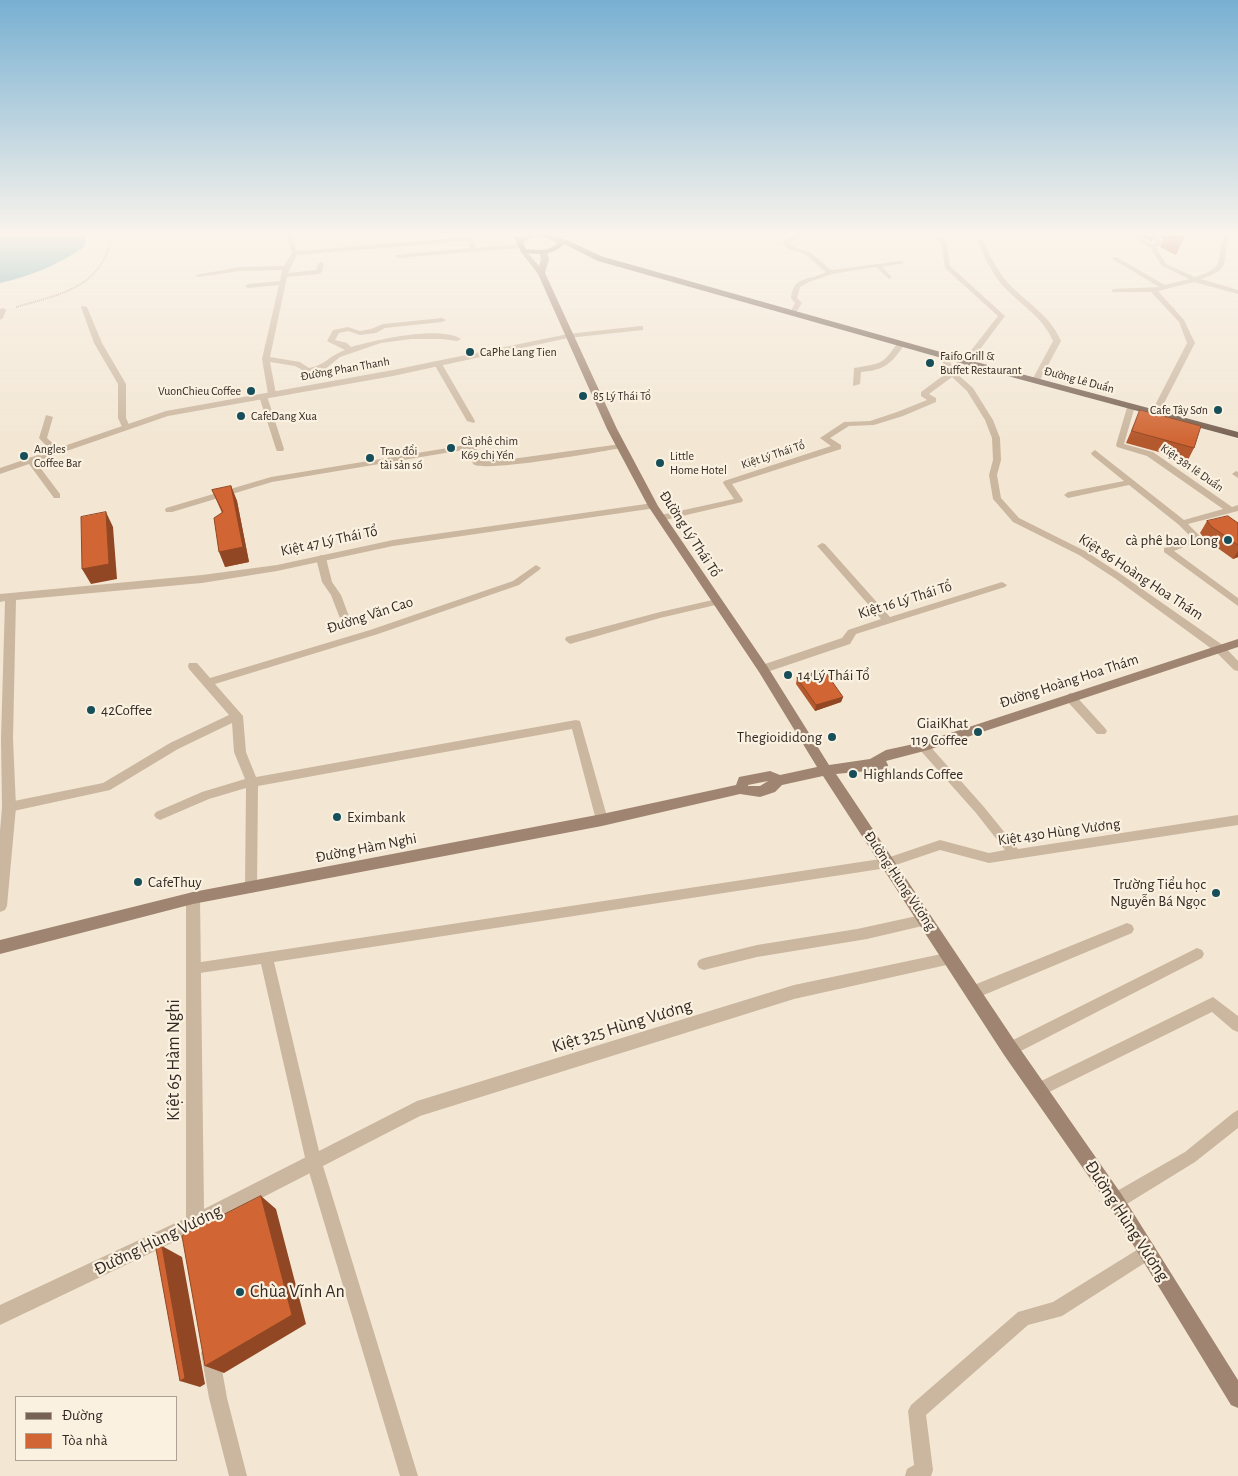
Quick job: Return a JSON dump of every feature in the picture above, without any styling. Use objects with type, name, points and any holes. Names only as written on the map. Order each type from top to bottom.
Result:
[{"type":"main road","name":"Đường Lê Duẩn","points":[[760,304],[943,356],[1238,435]]},
{"type":"street","name":"Đường Lý Thái Tổ","points":[[554,304],[621,446],[653,506],[764,669],[826,770]]},
{"type":"street","name":"Đường Phan Thanh","points":[[0,471],[166,414],[438,364],[568,336],[640,328]]},
{"type":"street","name":"Kiệt 47 Lý Thái Tổ","points":[[6,597],[202,579],[277,568],[393,543],[653,506]]},
{"type":"street","points":[[0,906],[9,807],[6,597]]},
{"type":"street","name":"Đường Hoàng Hoa Thám","points":[[826,770],[874,764],[883,765],[906,757],[910,751],[1238,643]]},
{"type":"street","name":"Đường Hàm Nghi","points":[[0,947],[192,898],[602,820],[740,789],[750,793],[774,787],[778,781],[826,770]]},
{"type":"street","name":"Đường Hùng Vương","points":[[826,770],[848,800],[887,864],[952,958],[1010,1049],[1116,1201],[1238,1398]]},
{"type":"street","name":"Kiệt 65 Hàm Nghi","points":[[191,1224],[192,898]]},
{"type":"street","name":"Đường Hùng Vương","points":[[0,1315],[191,1224],[314,1162]]},
{"type":"lane","points":[[278,304],[266,359],[267,395],[280,449]]},
{"type":"lane","points":[[793,313],[798,304]]},
{"type":"lane","points":[[966,362],[1002,316],[988,304]]},
{"type":"lane","points":[[1027,304],[1054,334],[1057,341],[1036,380]]},
{"type":"lane","points":[[1155,413],[1191,342],[1182,320],[1166,304]]},
{"type":"lane","points":[[84,307],[109,364],[122,384],[122,418],[126,427]]},
{"type":"lane","points":[[351,351],[344,345],[331,341],[336,332],[348,329],[360,333],[373,331],[383,326],[442,320]]},
{"type":"lane","points":[[266,359],[297,364],[308,371],[323,368],[335,356],[363,345],[406,337],[440,336],[457,339]]},
{"type":"lane","points":[[856,384],[857,370],[881,369],[902,344]]},
{"type":"lane","points":[[943,356],[952,373]]},
{"type":"lane","points":[[438,364],[471,421]]},
{"type":"lane","name":"Kiệt Lý Thái Tổ","points":[[660,518],[739,500],[727,483],[838,447],[824,438],[847,424],[871,423],[900,414],[933,400],[924,394],[952,373]]},
{"type":"lane","name":"Kiệt 86 Hoàng Hoa Thám","points":[[952,373],[970,390],[989,420],[996,438],[997,460],[993,476],[997,499],[1016,520],[1082,553],[1167,610],[1220,649],[1238,667]]},
{"type":"lane","name":"Kiệt 381 lê Duẩn","points":[[1131,406],[1120,445],[1150,454],[1234,508]]},
{"type":"lane","points":[[49,417],[44,438],[56,451]]},
{"type":"lane","points":[[169,510],[272,480],[472,446],[477,464],[504,463],[621,446]]},
{"type":"lane","points":[[1095,453],[1198,538],[1167,550],[1238,603]]},
{"type":"lane","points":[[30,460],[57,496]]},
{"type":"lane","points":[[1068,495],[1130,482]]},
{"type":"lane","points":[[1182,523],[1234,508]]},
{"type":"lane","points":[[822,546],[888,621]]},
{"type":"lane","points":[[321,558],[327,582],[336,596],[345,619]]},
{"type":"lane","name":"Đường Văn Cao","points":[[209,682],[384,629],[516,582],[536,568]]},
{"type":"lane","name":"Kiệt 16 Lý Thái Tổ","points":[[764,669],[846,641],[852,632],[1002,585]]},
{"type":"lane","points":[[570,640],[660,615],[717,602]]},
{"type":"lane","points":[[193,666],[237,716],[240,752],[252,782],[251,887]]},
{"type":"lane","points":[[1070,697],[1101,731]]},
{"type":"lane","points":[[9,807],[106,787],[174,746],[237,716]]},
{"type":"lane","points":[[160,815],[206,795],[252,782],[576,724],[602,820]]},
{"type":"lane","points":[[924,747],[980,810],[1015,854]]},
{"type":"lane","name":"Kiệt 430 Hùng Vương","points":[[193,968],[887,864],[940,845],[989,858],[1238,820]]},
{"type":"lane","points":[[704,964],[731,955],[778,946],[849,937],[926,920]]},
{"type":"lane","points":[[974,992],[1127,929]]},
{"type":"lane","points":[[1010,1049],[1197,954]]},
{"type":"lane","points":[[266,958],[314,1162],[409,1476]]},
{"type":"lane","name":"Kiệt 325 Hùng Vương","points":[[314,1162],[417,1109],[794,992],[952,958]]},
{"type":"lane","points":[[1038,1090],[1213,1004],[1238,1025]]},
{"type":"lane","points":[[1116,1201],[1190,1157],[1238,1118]]},
{"type":"lane","points":[[190,1245],[191,1224]]},
{"type":"lane","points":[[914,1476],[924,1470],[917,1411],[1024,1318],[1056,1310],[1148,1251]]},
{"type":"lane","points":[[208,1340],[218,1398],[238,1476]]},
{"type":"path","points":[[2,314],[29,304]]},
{"type":"building","points":[[1140,410],[1201,426],[1194,448],[1132,431]]},
{"type":"building","points":[[231,486],[243,547],[219,552],[214,518],[223,512],[212,490]]},
{"type":"building","points":[[106,512],[109,564],[82,569],[81,517]]},
{"type":"building","points":[[1228,516],[1238,523],[1238,545],[1212,527],[1207,521]]},
{"type":"building","points":[[824,670],[843,697],[816,705],[797,678]]},
{"type":"building","name":"Chùa Vĩnh An","points":[[261,1196],[292,1315],[205,1366],[182,1236]]},
{"type":"building","points":[[162,1246],[185,1378],[180,1381],[156,1249]]},
{"type":"place","name":"CaPhe Lang Tien","points":[[470,352]]},
{"type":"place","name":"Faifo Grill & Buffet Restaurant","points":[[930,363]]},
{"type":"place","name":"VuonChieu Coffee","points":[[251,391]]},
{"type":"place","name":"85 Lý Thái Tổ","points":[[583,396]]},
{"type":"place","name":"Cafe Tây Sơn","points":[[1218,410]]},
{"type":"place","name":"CafeDang Xua","points":[[241,416]]},
{"type":"place","name":"Cà phê chim K69 chị Yến","points":[[451,448]]},
{"type":"place","name":"Angles Coffee Bar","points":[[24,456]]},
{"type":"place","name":"Trao đổi tài sản số","points":[[370,458]]},
{"type":"place","name":"Little Home Hotel","points":[[660,463]]},
{"type":"place","name":"cà phê bao Long","points":[[1228,540]]},
{"type":"place","name":"14 Lý Thái Tổ","points":[[788,675]]},
{"type":"place","name":"42Coffee","points":[[91,710]]},
{"type":"place","name":"GiaiKhat 119 Coffee","points":[[978,732]]},
{"type":"place","name":"Thegioididong","points":[[832,737]]},
{"type":"place","name":"Highlands Coffee","points":[[853,774]]},
{"type":"place","name":"Eximbank","points":[[337,817]]},
{"type":"place","name":"CafeThuy","points":[[138,882]]},
{"type":"place","name":"Trường Tiểu học Nguyễn Bá Ngọc","points":[[1216,893]]},
{"type":"place","name":"Chùa Vĩnh An","points":[[240,1292]]}]
